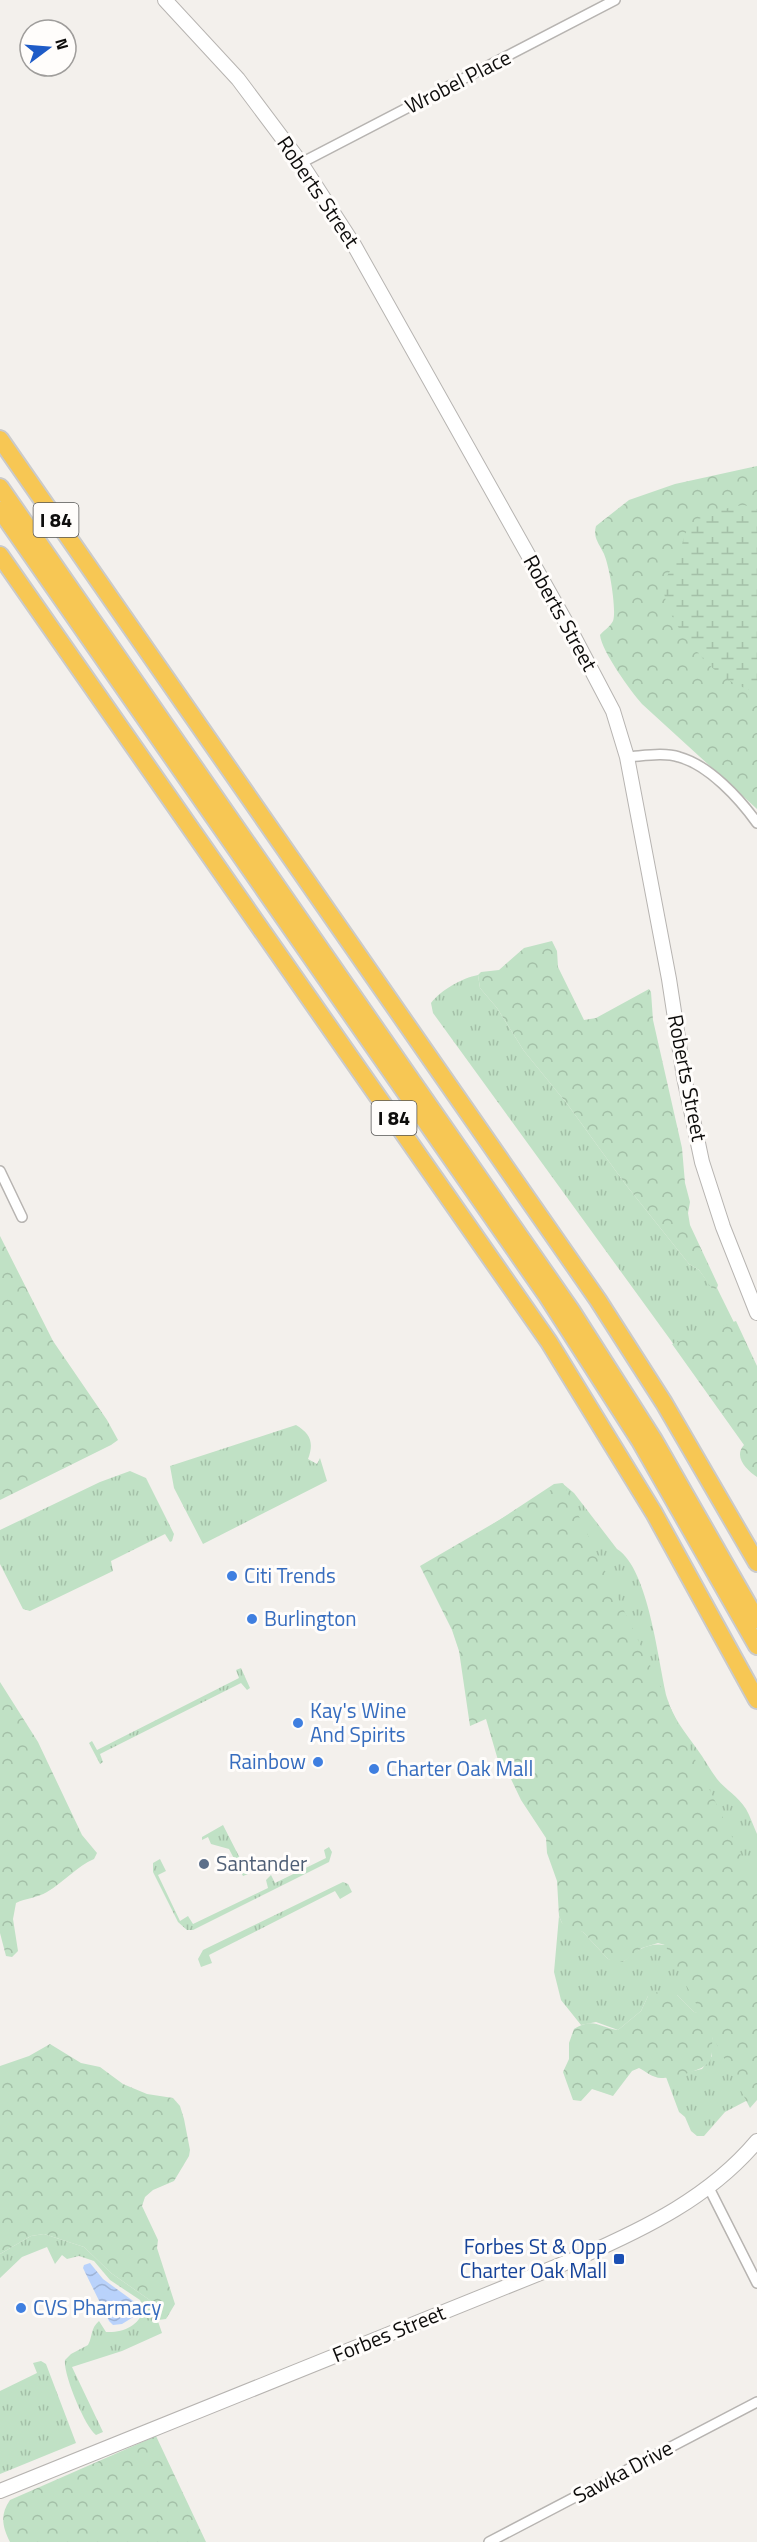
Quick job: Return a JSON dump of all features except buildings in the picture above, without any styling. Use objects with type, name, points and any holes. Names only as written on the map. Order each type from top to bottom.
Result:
[{"type":"highway","name":"I 84","points":[[0,439],[598,1300],[664,1403],[757,1563]]},
{"type":"highway","points":[[0,487],[571,1310],[654,1440],[757,1620]]},
{"type":"highway","points":[[0,510],[547,1296],[655,1466],[757,1646]]},
{"type":"highway","name":"I 84","points":[[0,555],[549,1342],[654,1513],[757,1700]]},
{"type":"main road","name":"Roberts Street","points":[[165,0],[238,79],[301,163],[354,245],[572,633],[613,711],[627,757],[684,1077],[702,1162],[735,1261],[757,1313]]},
{"type":"main road","name":"Forbes Street","points":[[0,2491],[580,2257],[654,2222],[709,2188],[757,2141]]},
{"type":"street","name":"Wrobel Place","points":[[301,163],[615,0]]},
{"type":"street","points":[[627,757],[679,756],[697,765],[722,783],[744,805],[757,823]]},
{"type":"street","points":[[0,1171],[22,1216]]},
{"type":"street","points":[[709,2188],[757,2283]]},
{"type":"street","name":"Sawka Drive","points":[[489,2542],[757,2402]]},
{"type":"green space","points":[[757,466],[757,809],[642,704],[611,661],[600,635],[613,621],[612,586],[608,566],[595,533],[596,526],[629,500],[675,484]]},
{"type":"green space","points":[[744,505],[757,509],[757,693],[721,675],[698,653],[669,610],[664,584],[679,556],[684,537],[694,522],[723,509]]},
{"type":"green space","points":[[552,941],[557,951],[558,967],[584,1020],[596,1018],[649,989],[651,992],[653,1020],[682,1148],[685,1183],[690,1202],[688,1213],[690,1225],[718,1285],[713,1290],[699,1270],[689,1264],[626,1185],[568,1105],[524,1051],[497,1008],[480,988],[478,975],[481,972],[499,970],[524,948]]},
{"type":"green space","points":[[478,975],[480,988],[497,1008],[524,1051],[568,1105],[626,1185],[689,1264],[699,1270],[713,1289],[717,1288],[757,1369],[725,1415],[433,1013],[431,1003],[440,994],[459,982]]},
{"type":"green space","points":[[0,1236],[53,1341],[118,1440],[0,1500]]},
{"type":"green space","points":[[736,1321],[757,1366],[757,1477],[741,1459],[740,1454],[744,1445],[672,1344]]},
{"type":"green space","points":[[296,1425],[310,1439],[311,1448],[308,1459],[317,1464],[320,1458],[327,1481],[203,1544],[174,1488],[170,1466]]},
{"type":"green space","points":[[130,1471],[146,1478],[174,1534],[172,1541],[170,1542],[165,1534],[111,1561],[113,1571],[30,1611],[23,1609],[0,1564],[0,1530],[100,1482]]},
{"type":"green space","points":[[562,1483],[574,1493],[628,1560],[637,1576],[645,1595],[667,1698],[673,1712],[717,1779],[746,1809],[757,1834],[757,2089],[746,2101],[725,2112],[704,2136],[697,2136],[691,2131],[685,2117],[679,2112],[666,2077],[702,2069],[712,2056],[710,2048],[714,2032],[709,2017],[694,2012],[677,1995],[648,1996],[641,2011],[618,2030],[596,2022],[581,2025],[561,2000],[554,1972],[559,1916],[562,1923],[583,1932],[608,1959],[623,1962],[642,1948],[665,1945],[443,1557],[554,1484]]},
{"type":"green space","points":[[563,1483],[757,1889],[757,2100],[750,2108],[713,2037],[710,2061],[707,2065],[695,2071],[661,2078],[652,2076],[639,2068],[632,2071],[613,2096],[592,2089],[581,2101],[573,2100],[563,2072],[569,2059],[569,2043],[574,2029],[591,2023],[618,2030],[641,2011],[648,1996],[654,1992],[677,1995],[694,2012],[701,2013],[665,1945],[658,1943],[642,1948],[623,1962],[615,1962],[608,1959],[583,1932],[567,1929],[562,1923],[559,1916],[557,1881],[547,1853],[546,1838],[521,1800],[511,1779],[500,1767],[486,1719],[470,1726],[459,1651],[452,1630],[420,1566]]},
{"type":"green space","points":[[241,1668],[250,1688],[247,1690],[241,1683],[100,1754],[103,1762],[100,1764],[89,1743],[92,1741],[97,1750],[239,1678],[236,1670]]},
{"type":"green space","points":[[0,1682],[38,1742],[82,1835],[97,1853],[94,1859],[47,1892],[16,1903],[13,1919],[18,1951],[12,1957],[6,1956],[0,1933]]},
{"type":"green space","points":[[223,1825],[248,1874],[243,1876],[229,1849],[211,1844],[208,1837],[202,1840],[202,1837]]},
{"type":"green space","points":[[329,1847],[332,1852],[329,1862],[193,1930],[187,1930],[178,1922],[153,1872],[153,1863],[160,1859],[166,1871],[158,1875],[180,1921],[188,1916],[193,1924],[268,1888],[266,1880],[271,1875],[275,1883],[326,1858],[324,1850]]},
{"type":"green space","points":[[343,1882],[348,1884],[352,1892],[340,1899],[335,1891],[209,1955],[212,1963],[201,1967],[198,1959],[203,1950]]},
{"type":"green space","points":[[50,2044],[81,2063],[100,2067],[123,2084],[147,2094],[173,2098],[180,2106],[190,2150],[189,2156],[174,2181],[153,2190],[145,2197],[142,2206],[158,2240],[157,2248],[175,2304],[166,2319],[158,2320],[151,2301],[111,2273],[84,2247],[44,2234],[31,2236],[0,2254],[0,2066],[29,2056]]},
{"type":"green space","points":[[44,2234],[84,2247],[111,2273],[151,2301],[162,2333],[122,2351],[72,2367],[103,2432],[96,2435],[86,2422],[76,2400],[67,2376],[65,2360],[88,2345],[94,2327],[99,2321],[106,2332],[124,2330],[138,2320],[144,2309],[140,2300],[110,2280],[94,2261],[79,2256],[67,2259],[62,2255],[55,2264],[47,2247],[22,2257],[0,2278],[0,2254],[31,2236]]},
{"type":"green space","points":[[41,2361],[46,2364],[76,2443],[0,2474],[0,2391],[37,2373],[33,2363]]},
{"type":"green space","points":[[156,2436],[206,2542],[10,2542],[5,2531],[3,2515],[10,2500]]},
{"type":"water","points":[[90,2263],[103,2279],[136,2303],[135,2316],[122,2324],[113,2325],[109,2321],[83,2268],[84,2265]]},
{"type":"place","name":"Citi Trends","points":[[232,1576]]},
{"type":"place","name":"Burlington","points":[[252,1619]]},
{"type":"place","name":"Kay's Wine And Spirits","points":[[298,1723]]},
{"type":"place","name":"Rainbow","points":[[318,1762]]},
{"type":"place","name":"Charter Oak Mall","points":[[374,1769]]},
{"type":"place","name":"Santander","points":[[204,1864]]},
{"type":"place","name":"Forbes St & Opp Charter Oak Mall","points":[[619,2259]]},
{"type":"place","name":"CVS Pharmacy","points":[[21,2308]]}]
